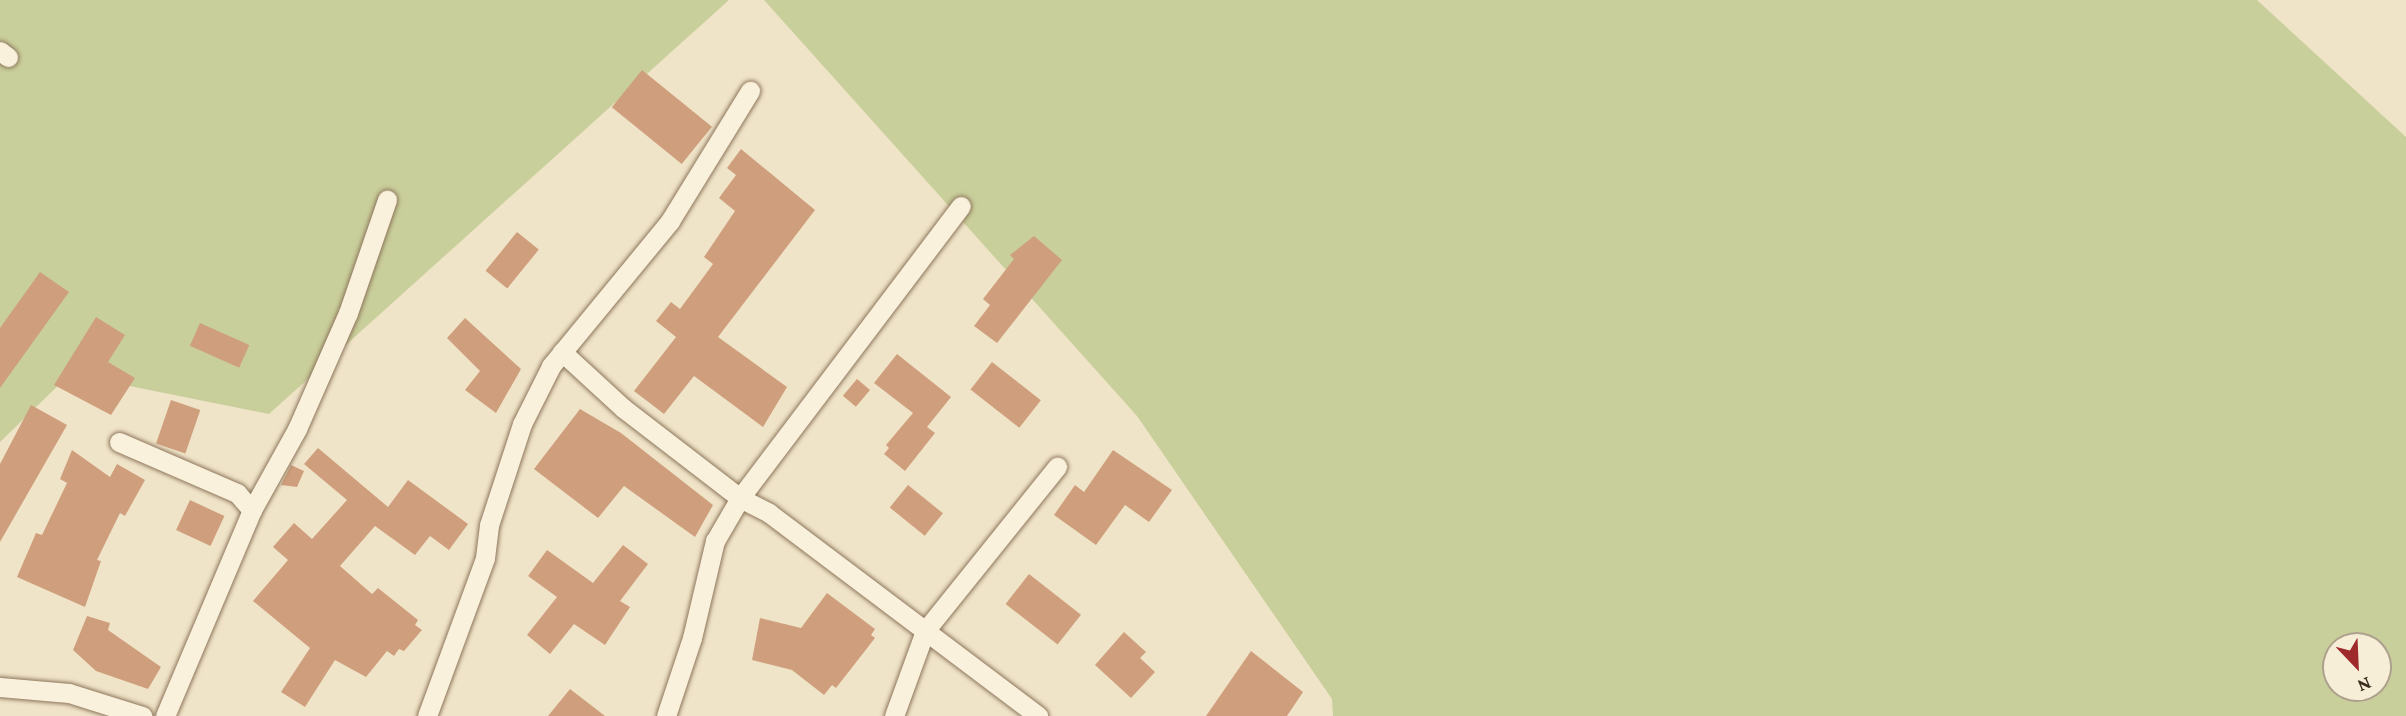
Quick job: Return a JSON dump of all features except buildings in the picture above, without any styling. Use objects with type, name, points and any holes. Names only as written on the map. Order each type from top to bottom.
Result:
[{"type":"street","points":[[427,716],[485,558],[488,525],[522,425],[562,352],[670,221],[750,91]]},
{"type":"street","points":[[165,716],[252,510],[297,429],[348,313],[387,200]]},
{"type":"street","points":[[666,716],[692,638],[715,541],[740,498],[961,206]]},
{"type":"street","points":[[562,352],[623,408],[740,498],[769,513],[1038,716]]},
{"type":"street","points":[[119,442],[237,494],[252,510]]},
{"type":"street","points":[[894,716],[925,631],[1057,467]]},
{"type":"street","points":[[0,687],[69,693],[142,716]]},
{"type":"green space","points":[[0,0],[729,0],[269,414],[70,374],[0,442]]},
{"type":"green space","points":[[764,0],[2257,0],[2406,137],[2406,716],[1333,716],[1332,699],[1137,416]]}]
